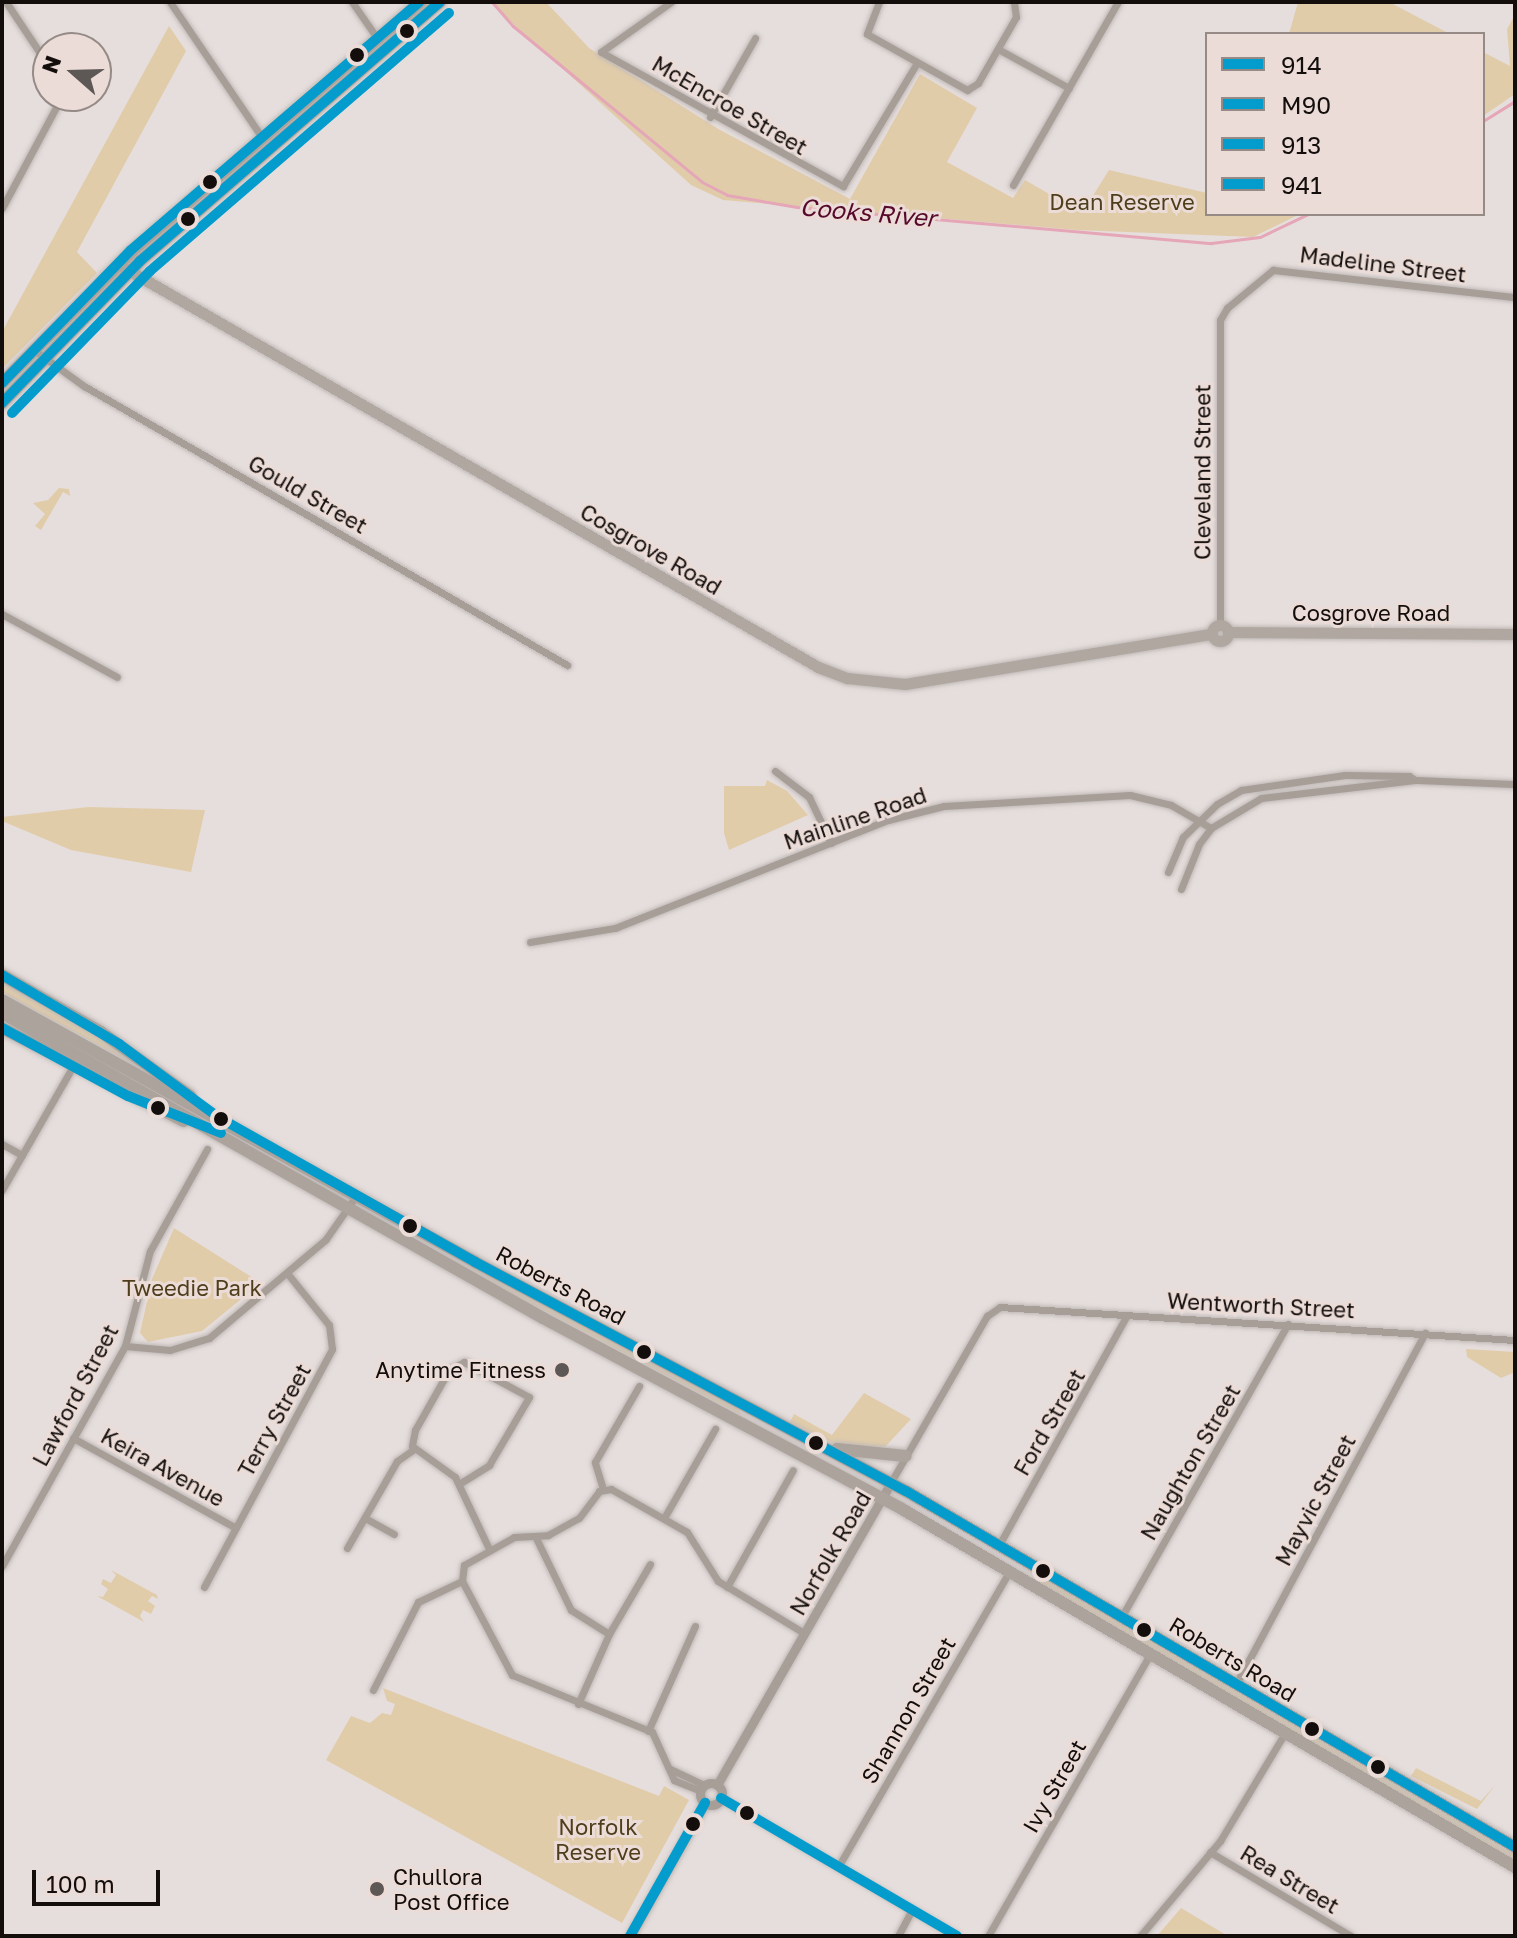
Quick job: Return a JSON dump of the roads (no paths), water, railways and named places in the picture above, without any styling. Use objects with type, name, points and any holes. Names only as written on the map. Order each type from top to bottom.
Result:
[{"type":"highway","points":[[266,143],[377,38],[421,2]]},
{"type":"highway","points":[[2,403],[39,355],[124,267],[266,143],[440,2]]},
{"type":"highway","points":[[2,383],[39,355]]},
{"type":"highway","points":[[2,975],[119,1044],[218,1117]]},
{"type":"highway","name":"Roberts Road","points":[[2,1000],[221,1133],[891,1482],[1515,1847]]},
{"type":"highway","name":"Roberts Road","points":[[2,1013],[218,1117],[543,1318],[882,1498],[1515,1867]]},
{"type":"highway","points":[[2,1028],[153,1108],[221,1133]]},
{"type":"highway","points":[[826,1447],[906,1456]]},
{"type":"main road","name":"Cosgrove Road","points":[[124,267],[840,675],[905,684],[1220,630],[1515,634]]},
{"type":"street","points":[[6,2],[32,41]]},
{"type":"street","points":[[170,2],[266,143]]},
{"type":"street","points":[[352,2],[377,38]]},
{"type":"street","name":"McEncroe Street","points":[[671,2],[601,52],[710,117],[843,186],[917,63]]},
{"type":"street","points":[[879,2],[867,34],[967,90],[978,83],[1016,17],[1014,2]]},
{"type":"street","points":[[1013,185],[1118,2]]},
{"type":"street","points":[[710,117],[755,38]]},
{"type":"street","points":[[998,49],[1069,88]]},
{"type":"street","points":[[2,208],[53,112]]},
{"type":"street","name":"Madeline Street","points":[[1220,320],[1273,270],[1515,297]]},
{"type":"street","name":"Cleveland Street","points":[[1220,320],[1220,630]]},
{"type":"street","name":"Gould Street","points":[[39,355],[567,665]]},
{"type":"street","points":[[2,614],[117,677]]},
{"type":"street","points":[[775,771],[809,797],[831,843]]},
{"type":"street","points":[[1168,872],[1183,837],[1200,819],[1241,790],[1280,781],[1345,775],[1409,776],[1415,780]]},
{"type":"street","points":[[1181,889],[1199,844],[1211,828],[1261,798],[1415,780],[1515,784]]},
{"type":"street","name":"Mainline Road","points":[[530,942],[615,928],[913,813],[983,802],[1130,795],[1164,802],[1200,819],[1211,828]]},
{"type":"street","points":[[2,1190],[73,1066]]},
{"type":"street","points":[[2,1144],[22,1155]]},
{"type":"street","name":"Lawford Street","points":[[2,1566],[125,1346],[150,1251],[207,1149]]},
{"type":"street","points":[[125,1346],[162,1350],[203,1341],[326,1239],[352,1202]]},
{"type":"street","name":"Terry Street","points":[[204,1587],[332,1349],[329,1325],[287,1273]]},
{"type":"street","name":"Norfolk Road","points":[[717,1785],[987,1316],[1006,1307]]},
{"type":"street","name":"Wentworth Street","points":[[1006,1307],[1515,1340]]},
{"type":"street","name":"Ford Street","points":[[999,1545],[1127,1315]]},
{"type":"street","name":"Naughton Street","points":[[1122,1616],[1288,1324]]},
{"type":"street","name":"Mayvic Street","points":[[1236,1684],[1425,1333]]},
{"type":"street","points":[[347,1548],[397,1461],[413,1450],[415,1430],[449,1370],[467,1363],[529,1397],[489,1465],[459,1484]]},
{"type":"street","points":[[639,1386],[595,1462],[603,1489],[687,1532],[712,1575],[804,1633]]},
{"type":"street","points":[[664,1518],[715,1429]]},
{"type":"street","name":"Keira Avenue","points":[[73,1438],[236,1528]]},
{"type":"street","points":[[413,1450],[449,1470],[459,1484],[489,1549]]},
{"type":"street","points":[[727,1587],[793,1470]]},
{"type":"street","points":[[603,1489],[579,1518],[536,1538],[519,1535],[464,1565],[462,1581],[512,1675],[648,1731],[656,1736],[677,1783],[703,1788],[717,1785],[721,1798],[957,1936]]},
{"type":"street","points":[[365,1518],[394,1534]]},
{"type":"street","points":[[536,1538],[571,1610],[609,1634]]},
{"type":"street","points":[[578,1704],[609,1634],[650,1564]]},
{"type":"street","name":"Shannon Street","points":[[838,1867],[1009,1572]]},
{"type":"street","points":[[373,1690],[418,1602],[462,1581]]},
{"type":"street","points":[[648,1731],[695,1626]]},
{"type":"street","name":"Ivy Street","points":[[988,1936],[1150,1654]]},
{"type":"street","points":[[1140,1936],[1210,1852],[1285,1733]]},
{"type":"street","points":[[633,1935],[705,1803],[703,1788]]},
{"type":"street","points":[[705,1803],[721,1798]]},
{"type":"street","name":"Rea Street","points":[[1210,1852],[1346,1935]]},
{"type":"street","points":[[898,1936],[912,1910]]},
{"type":"waterway","name":"Cooks River","points":[[492,2],[513,26],[702,182],[727,195],[797,207],[1211,243],[1260,237],[1304,216]]},
{"type":"waterway","name":"Cooks River","points":[[1485,120],[1515,101]]},
{"type":"place","name":"Anytime Fitness","points":[[562,1370]]},
{"type":"place","name":"Chullora Post Office","points":[[377,1889]]},
{"type":"park label","name":"Dean Reserve","points":[[1122,202]]},
{"type":"park label","name":"Tweedie Park","points":[[192,1288]]},
{"type":"park label","name":"Norfolk Reserve","points":[[598,1838]]}]
